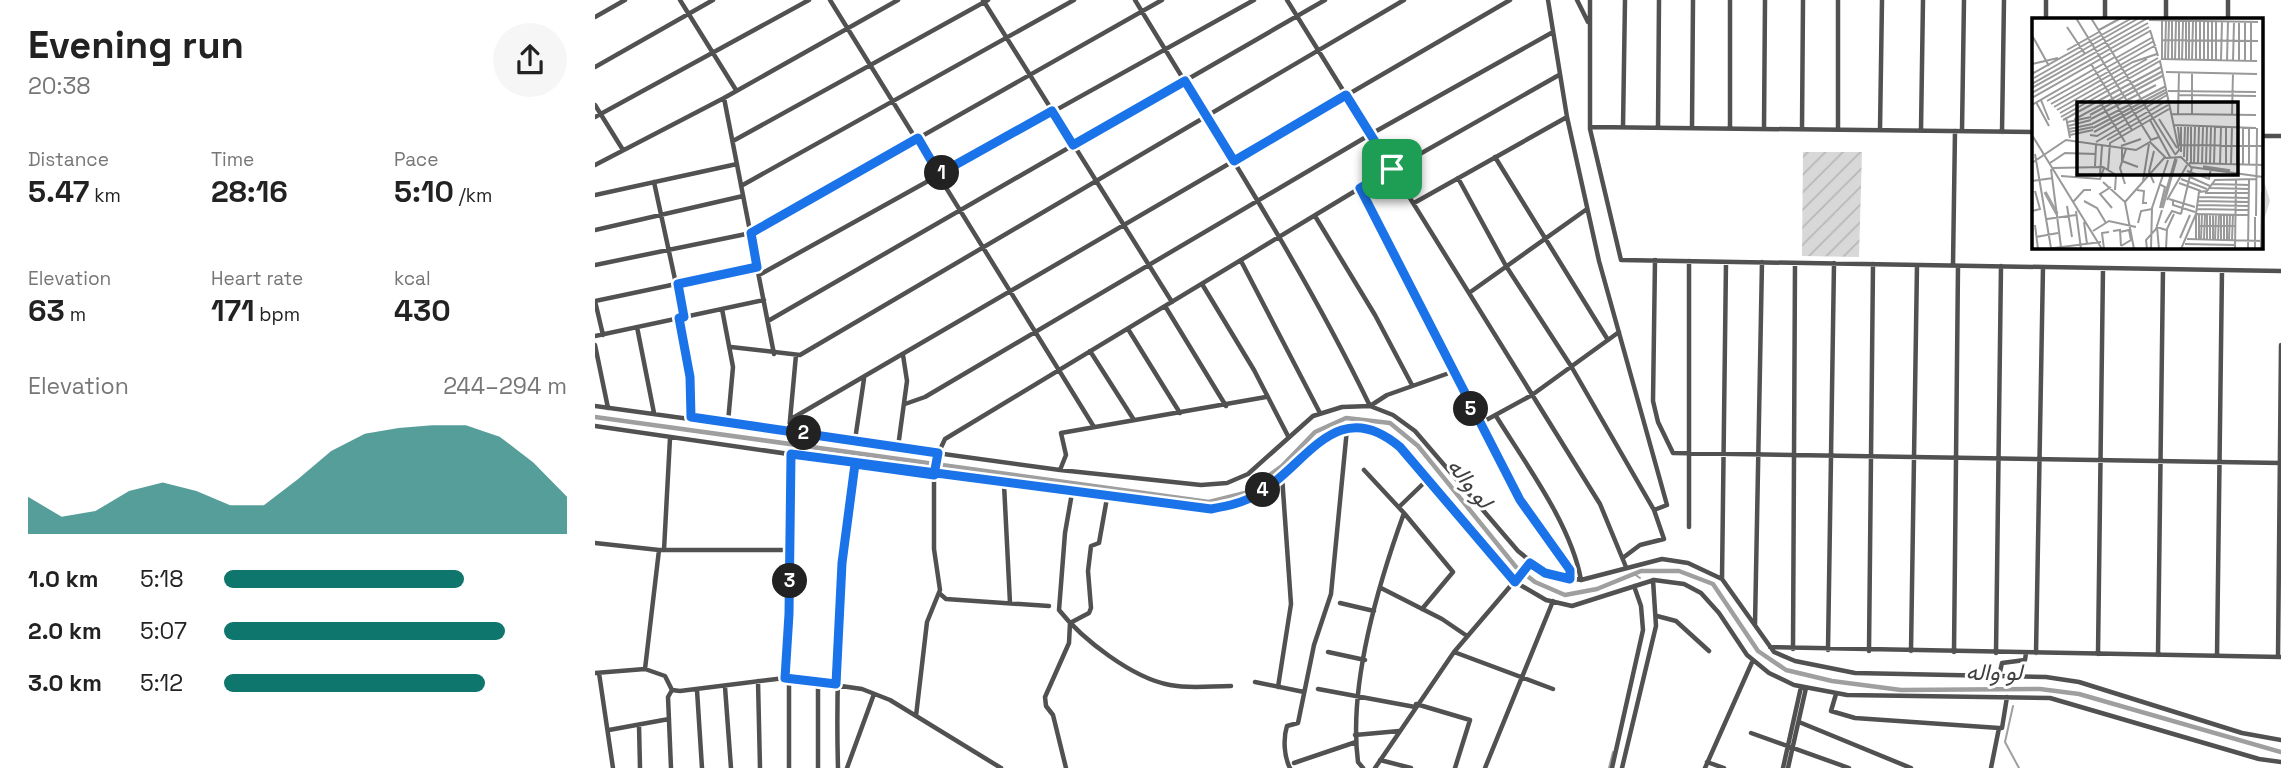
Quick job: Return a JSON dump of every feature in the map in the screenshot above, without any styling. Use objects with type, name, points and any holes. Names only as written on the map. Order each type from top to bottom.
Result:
[{"type":"street","points":[[595,17],[625,0]]},
{"type":"street","points":[[680,0],[736,90]]},
{"type":"street","points":[[595,67],[713,0]]},
{"type":"street","points":[[598,115],[809,0]]},
{"type":"street","points":[[830,0],[1013,291],[1094,426]]},
{"type":"street","points":[[595,166],[724,98],[898,0]]},
{"type":"street","points":[[741,186],[1074,0]]},
{"type":"street","points":[[1135,0],[1280,237],[1346,356],[1370,406]]},
{"type":"street","points":[[595,265],[751,233],[1162,0]]},
{"type":"street","points":[[759,275],[1254,0]]},
{"type":"street","points":[[1287,0],[1600,504],[1626,567]]},
{"type":"street","points":[[768,321],[1325,0]]},
{"type":"street","points":[[731,348],[796,355],[1404,0]]},
{"type":"street","points":[[790,419],[865,378],[1510,0]]},
{"type":"street","points":[[1548,0],[1559,75],[1587,209],[1667,505],[1654,510]]},
{"type":"street","points":[[1577,0],[1590,26]]},
{"type":"street","points":[[1590,0],[1590,127],[1621,260],[2281,271]]},
{"type":"street","points":[[1623,127],[1625,0]]},
{"type":"street","points":[[1658,127],[1659,0]]},
{"type":"street","points":[[1692,127],[1693,0]]},
{"type":"street","points":[[1730,0],[1730,127]]},
{"type":"street","points":[[1764,128],[1765,0]]},
{"type":"street","points":[[1802,129],[1803,0]]},
{"type":"street","points":[[1838,0],[1838,129]]},
{"type":"street","points":[[1880,130],[1882,0]]},
{"type":"street","points":[[1921,130],[1923,0]]},
{"type":"street","points":[[1962,131],[1964,0]]},
{"type":"street","points":[[2002,132],[2004,0]]},
{"type":"street","points":[[2046,0],[2046,18]]},
{"type":"street","points":[[2105,0],[2105,18]]},
{"type":"street","points":[[2165,18],[2166,0]]},
{"type":"street","points":[[2228,0],[2228,18]]},
{"type":"street","points":[[733,141],[985,1],[1172,302]]},
{"type":"street","points":[[905,404],[925,397],[1371,134],[1553,32]]},
{"type":"street","points":[[916,716],[927,622],[939,593],[934,537],[934,473],[937,454],[945,439],[1392,169],[1559,75]]},
{"type":"street","points":[[724,98],[775,354]]},
{"type":"street","points":[[595,105],[598,115],[624,150]]},
{"type":"street","points":[[1413,204],[1567,117]]},
{"type":"street","points":[[1590,127],[2032,132]]},
{"type":"street","points":[[1954,652],[1957,457],[1955,131]]},
{"type":"street","points":[[2263,136],[2281,136]]},
{"type":"street","points":[[1495,157],[1608,340]]},
{"type":"street","points":[[595,195],[737,164]]},
{"type":"street","points":[[1458,178],[1506,266],[1571,366],[1654,510],[1664,539],[1640,545],[1624,557]]},
{"type":"street","points":[[654,182],[677,284],[690,377],[691,417]]},
{"type":"street","points":[[1360,188],[1479,424],[1520,500],[1570,570],[1570,579]]},
{"type":"street","points":[[595,230],[743,196]]},
{"type":"street","points":[[1469,293],[1587,209]]},
{"type":"street","points":[[1315,216],[1375,315],[1412,385]]},
{"type":"street","points":[[1655,260],[1654,411],[1668,448],[1673,453],[2280,463]]},
{"type":"street","points":[[1241,261],[1320,413]]},
{"type":"street","points":[[1689,261],[1689,527]]},
{"type":"street","points":[[1722,579],[1726,262]]},
{"type":"street","points":[[1755,626],[1762,262]]},
{"type":"street","points":[[1795,263],[1794,648],[1808,664]]},
{"type":"street","points":[[1828,650],[1834,264]]},
{"type":"street","points":[[1869,650],[1874,264]]},
{"type":"street","points":[[1911,651],[1917,265]]},
{"type":"street","points":[[1996,653],[2001,266]]},
{"type":"street","points":[[603,334],[595,301],[757,267]]},
{"type":"street","points":[[2036,653],[2043,267]]},
{"type":"street","points":[[2098,654],[2103,268]]},
{"type":"street","points":[[2158,655],[2163,269]]},
{"type":"street","points":[[2217,656],[2222,270]]},
{"type":"street","points":[[1202,284],[1254,370],[1288,436]]},
{"type":"street","points":[[595,336],[764,300]]},
{"type":"street","points":[[1165,306],[1226,406]]},
{"type":"street","points":[[722,309],[731,348],[733,385],[728,422]]},
{"type":"street","points":[[637,327],[654,413]]},
{"type":"street","points":[[1128,329],[1180,413]]},
{"type":"street","points":[[1479,424],[1532,395],[1619,332]]},
{"type":"street","points":[[595,345],[608,408]]},
{"type":"street","points":[[1770,647],[2279,657],[2281,345]]},
{"type":"street","points":[[1090,351],[1134,420]]},
{"type":"street","points":[[789,431],[796,355]]},
{"type":"street","points":[[898,447],[907,381],[904,355]]},
{"type":"street","points":[[1370,406],[1412,385],[1452,372]]},
{"type":"street","points":[[855,440],[865,378]]},
{"type":"street","points":[[1061,470],[1066,454],[1061,433],[1266,397]]},
{"type":"street","points":[[595,406],[1182,485],[1227,483],[1257,467],[1288,436],[1320,413],[1342,407],[1370,406],[1393,415],[1415,431],[1529,564],[1545,573],[1581,580],[1662,559],[1688,563],[1722,579],[1774,652],[1808,664],[1855,673],[2046,677],[2079,682],[2242,733],[2281,740]]},
{"type":"street","points":[[1496,416],[1542,491],[1573,553],[1581,580]]},
{"type":"street","points":[[595,426],[1107,498],[1211,509],[1234,505],[1258,494],[1330,434],[1357,427],[1388,437],[1530,593],[1572,606],[1653,580],[1684,584],[1701,593],[1753,660],[1769,673],[1803,687],[1836,694],[1930,698],[2050,698],[2259,759],[2281,762]]},
{"type":"street","points":[[1290,768],[1286,761],[1285,732],[1287,726],[1298,723],[1314,645],[1331,594],[1346,429]]},
{"type":"street","points":[[645,669],[661,550],[670,438]]},
{"type":"street","points":[[789,768],[787,678],[791,454]]},
{"type":"street","points":[[838,768],[836,684],[841,573],[855,464]]},
{"type":"street","points":[[1364,470],[1405,513],[1453,572],[1422,609]]},
{"type":"street","points":[[1278,687],[1291,604],[1282,475]]},
{"type":"street","points":[[1399,507],[1428,479]]},
{"type":"street","points":[[1004,484],[1010,603]]},
{"type":"street","points":[[1072,493],[1065,533],[1059,610],[1105,654],[1163,682],[1231,686]]},
{"type":"street","points":[[1070,623],[1089,613],[1091,608],[1088,557],[1091,546],[1099,543],[1103,533],[1107,498]]},
{"type":"street","points":[[1363,768],[1358,762],[1355,738],[1358,696],[1374,611],[1405,513]]},
{"type":"street","points":[[595,543],[661,550],[791,550]]},
{"type":"street","points":[[1375,768],[1454,652],[1529,564]]},
{"type":"street","points":[[1622,768],[1657,616],[1653,580]]},
{"type":"street","points":[[1612,768],[1643,630],[1641,606],[1634,586]]},
{"type":"street","points":[[1381,587],[1467,636]]},
{"type":"street","points":[[939,593],[946,599],[1049,606]]},
{"type":"street","points":[[1485,768],[1553,601]]},
{"type":"street","points":[[1340,603],[1374,611]]},
{"type":"street","points":[[1657,616],[1676,621],[1709,651]]},
{"type":"street","points":[[1066,768],[1053,715],[1046,706],[1045,697],[1069,643],[1070,623]]},
{"type":"street","points":[[1328,652],[1365,660]]},
{"type":"street","points":[[1454,652],[1553,689]]},
{"type":"street","points":[[1999,676],[2002,663],[2025,660],[2026,653]]},
{"type":"street","points":[[1724,768],[1706,765],[1753,660]]},
{"type":"street","points":[[613,768],[609,730],[597,673],[645,669],[665,676],[672,690]]},
{"type":"street","points":[[672,690],[697,690],[787,678],[836,684],[874,694],[916,716],[1001,768]]},
{"type":"street","points":[[758,681],[760,768]]},
{"type":"street","points":[[818,681],[818,768]]},
{"type":"street","points":[[1255,681],[1304,692]]},
{"type":"street","points":[[725,687],[731,768]]},
{"type":"street","points":[[1783,768],[1799,722],[1803,687]]},
{"type":"street","points":[[1788,768],[1803,687]]},
{"type":"street","points":[[1318,689],[1415,706],[1470,720],[1455,768]]},
{"type":"street","points":[[671,768],[668,697],[672,690]]},
{"type":"street","points":[[697,690],[702,768]]},
{"type":"street","points":[[846,768],[874,694]]},
{"type":"street","points":[[1836,694],[1831,711],[1855,718],[1999,728]]},
{"type":"street","points":[[1991,768],[2007,696]]},
{"type":"street","points":[[609,730],[669,719]]},
{"type":"street","points":[[1799,722],[1911,768]]},
{"type":"street","points":[[639,725],[640,768]]},
{"type":"street","points":[[1294,763],[1355,738],[1400,730]]},
{"type":"street","points":[[1751,733],[1849,768]]},
{"type":"street","points":[[1380,760],[1411,768]]},
{"type":"shaded area","points":[[1803,152],[1862,152],[1859,257],[1802,256]]},
{"type":"shaded area","points":[[2263,177],[2270,201],[2263,223]]},
{"type":"waterway","name":"لو واله","points":[[595,417],[1209,502],[1245,493],[1282,466],[1315,432],[1346,418],[1390,423],[1418,446],[1516,567],[1535,582],[1565,595],[1597,589],[1641,571],[1679,571],[1713,584],[1758,651],[1786,670],[1832,681],[1901,690],[2040,689],[2079,694],[2281,752]]},
{"type":"waterway","name":"لو واله","points":[[1634,574],[1640,578]]},
{"type":"waterway","points":[[2013,706],[2005,742],[2019,768]]},
{"type":"waterway","points":[[1609,768],[1613,752]]},
{"type":"route","points":[[1392,169],[1346,95],[1234,161],[1185,81],[1073,145],[1052,111],[939,174],[918,138],[751,233],[757,267],[678,284],[684,317],[679,318],[691,385],[691,417],[938,453],[934,475],[855,464],[842,563],[836,684],[785,678],[791,550],[791,454],[934,475],[1211,509],[1234,505],[1258,494],[1330,434],[1357,427],[1388,437],[1400,447],[1515,582],[1530,563],[1545,573],[1570,579],[1570,570],[1520,500],[1375,223],[1360,188],[1392,169]]}]
